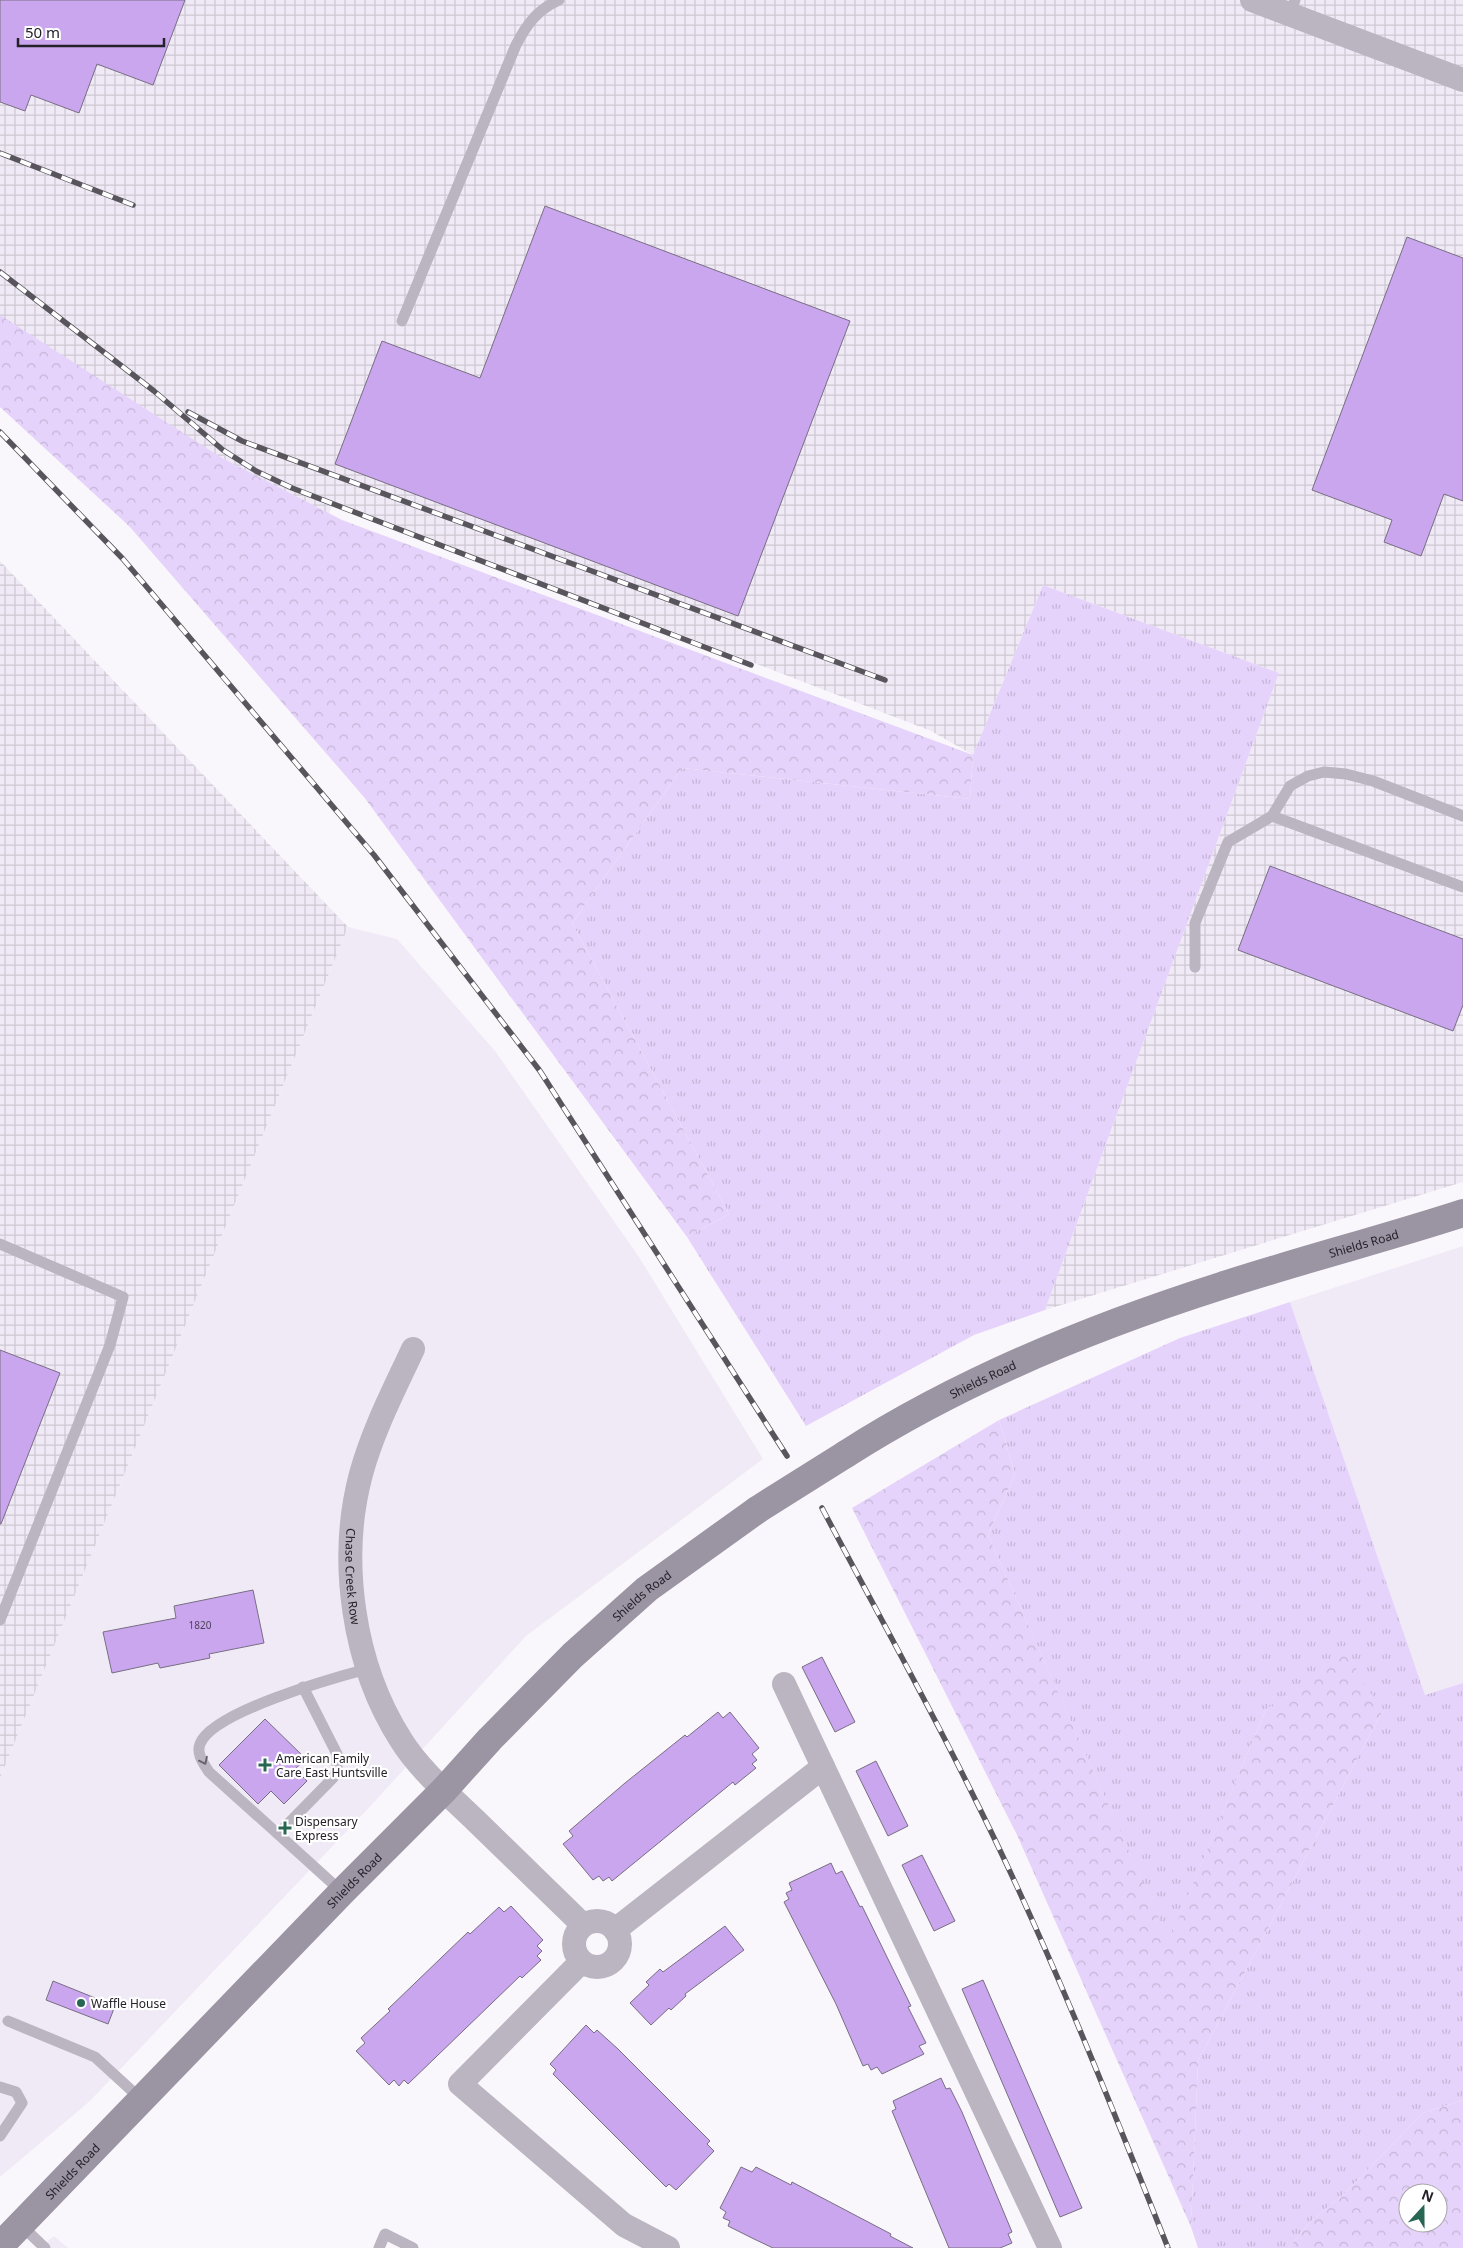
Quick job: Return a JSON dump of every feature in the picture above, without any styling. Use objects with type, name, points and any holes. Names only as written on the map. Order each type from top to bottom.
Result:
[{"type":"street","points":[[1252,0],[1293,7],[1462,75]]},
{"type":"street","name":"Shields Road","points":[[0,2246],[22,2226],[342,1892],[444,1790],[490,1739],[573,1655],[647,1589],[757,1510],[846,1454],[948,1394],[1115,1324],[1220,1286],[1463,1213]]},
{"type":"street","name":"Chase Creek Row","points":[[413,1349],[376,1430],[361,1476],[353,1524],[350,1576],[367,1668],[379,1698],[401,1741],[444,1790],[583,1926]]},
{"type":"street","points":[[784,1684],[1050,2248]]},
{"type":"street","points":[[615,1930],[823,1767]]},
{"type":"street","points":[[594,1921],[602,1922],[615,1930],[620,1944],[615,1958],[603,1967],[595,1968],[582,1962],[574,1949],[573,1941],[583,1926],[594,1921]]},
{"type":"street","points":[[582,1962],[460,2084],[624,2226],[668,2248]]},
{"type":"lane","points":[[402,322],[516,45],[528,22],[546,6],[559,0]]},
{"type":"lane","points":[[1195,967],[1195,923],[1228,842],[1272,816],[1290,786],[1308,776],[1324,772],[1346,774],[1373,781],[1463,816]]},
{"type":"lane","points":[[1272,816],[1463,887]]},
{"type":"lane","points":[[0,1244],[124,1297],[110,1345],[0,1620]]},
{"type":"lane","points":[[342,1892],[210,1772],[201,1760],[199,1746],[206,1733],[220,1722],[303,1687],[367,1668]]},
{"type":"lane","points":[[278,1834],[333,1778],[337,1768],[337,1754],[303,1687]]},
{"type":"lane","points":[[8,2021],[96,2057],[142,2100]]},
{"type":"lane","points":[[0,2087],[16,2092],[22,2103],[0,2136]]},
{"type":"lane","points":[[22,2226],[45,2248]]},
{"type":"lane","points":[[379,2248],[385,2234],[413,2248]]},
{"type":"shaded area","points":[[0,0],[1463,0],[1463,1182],[1045,1310],[1279,673],[1043,585],[973,755],[931,731],[334,501],[288,622],[0,343]]},
{"type":"shaded area","points":[[0,561],[348,927],[0,1778]]},
{"type":"shaded area","points":[[348,927],[397,939],[495,1051],[639,1257],[763,1459],[526,1636],[365,1812],[90,2101],[0,2177],[0,1778]]},
{"type":"shaded area","points":[[1463,1246],[1463,1683],[1425,1696],[1290,1302]]},
{"type":"shaded area","points":[[54,2236],[68,2248],[39,2248]]},
{"type":"green space","points":[[0,315],[222,458],[342,520],[973,755],[970,799],[682,768],[572,923],[729,1214],[687,1237],[364,797],[129,526],[0,407]]},
{"type":"green space","points":[[1043,585],[1279,673],[1045,1310],[974,1335],[806,1426],[687,1237],[729,1214],[572,923],[682,768],[970,799],[973,755]]},
{"type":"green space","points":[[1290,1302],[1425,1695],[1463,1683],[1463,2100],[1423,2113],[1345,2193],[1310,2222],[1289,2248],[1198,2248],[1191,2227],[1198,2061],[1382,1712],[1266,1709],[1169,1942],[988,1535],[1015,1474],[999,1420],[1180,1338]]},
{"type":"green space","points":[[999,1420],[1015,1474],[988,1535],[1169,1941],[1266,1709],[1345,1650],[1382,1712],[1198,2061],[1191,2227],[1017,1835],[852,1508]]},
{"type":"green space","points":[[1463,2100],[1463,2248],[1289,2248],[1310,2222],[1345,2193],[1423,2113]]},
{"type":"building","points":[[0,0],[185,0],[153,85],[97,64],[79,113],[31,95],[25,111],[0,102]]},
{"type":"building","points":[[545,206],[850,321],[738,616],[335,464],[382,341],[480,378]]},
{"type":"building","points":[[1407,237],[1463,258],[1463,501],[1444,494],[1421,556],[1384,542],[1392,520],[1312,490]]},
{"type":"building","points":[[1270,866],[1463,939],[1463,1005],[1453,1031],[1238,950]]},
{"type":"building","points":[[0,1350],[60,1373],[1,1524],[0,1524]]},
{"type":"building","points":[[253,1590],[264,1643],[209,1654],[210,1658],[160,1668],[158,1663],[112,1673],[103,1632],[176,1618],[174,1606]]},
{"type":"building","points":[[822,1657],[855,1722],[835,1732],[802,1667]]},
{"type":"building","points":[[718,1712],[723,1718],[730,1712],[759,1748],[752,1754],[757,1760],[752,1764],[756,1768],[735,1785],[733,1782],[612,1881],[609,1877],[603,1881],[599,1876],[593,1880],[563,1844],[573,1836],[569,1831],[685,1735],[687,1737]]},
{"type":"building","points":[[265,1719],[306,1759],[295,1769],[307,1781],[284,1804],[271,1791],[258,1804],[219,1765]]},
{"type":"building","points":[[876,1761],[908,1826],[888,1836],[856,1771]]},
{"type":"building","points":[[922,1855],[955,1921],[934,1931],[902,1865]]},
{"type":"building","points":[[831,1863],[836,1874],[842,1871],[860,1907],[862,1906],[911,2006],[908,2007],[926,2043],[919,2046],[924,2054],[882,2074],[877,2067],[871,2070],[868,2064],[863,2066],[836,2004],[784,1902],[789,1899],[786,1893],[792,1890],[789,1883]]},
{"type":"building","points":[[511,1906],[543,1940],[537,1946],[542,1951],[537,1956],[541,1960],[522,1978],[520,1976],[408,2084],[404,2080],[399,2086],[394,2080],[389,2085],[356,2051],[365,2043],[361,2038],[390,2011],[388,2009],[468,1932],[470,1934],[499,1907],[504,1912]]},
{"type":"building","points":[[725,1926],[744,1950],[685,1994],[686,1996],[671,2010],[669,2008],[651,2025],[630,2003],[649,1985],[646,1982],[660,1969],[663,1972]]},
{"type":"building","points":[[983,1980],[1082,2208],[1060,2217],[962,1989]]},
{"type":"building","name":"Waffle House","points":[[53,1981],[115,2006],[108,2024],[46,2000]]},
{"type":"building","points":[[586,2025],[594,2033],[597,2030],[618,2049],[710,2141],[707,2144],[714,2151],[676,2190],[669,2184],[666,2187],[553,2074],[556,2070],[550,2064]]},
{"type":"building","points":[[941,2078],[946,2089],[950,2088],[962,2112],[1012,2232],[1008,2234],[1012,2243],[1000,2248],[949,2248],[892,2111],[896,2109],[893,2101]]},
{"type":"building","points":[[741,2167],[752,2172],[756,2167],[791,2185],[792,2182],[891,2234],[890,2236],[913,2248],[773,2248],[728,2226],[730,2221],[723,2218],[726,2212],[720,2208]]},
{"type":"railway","points":[[0,153],[133,205]]},
{"type":"railway","points":[[0,272],[154,391],[223,450],[256,471],[292,488],[751,665]]},
{"type":"railway","points":[[188,412],[242,441],[885,680]]},
{"type":"railway","points":[[0,432],[123,559],[374,855],[540,1071],[787,1456]]},
{"type":"railway","points":[[822,1508],[938,1726],[1002,1854],[1052,1965],[1168,2248]]},
{"type":"place","name":"American Family Care East Huntsville","points":[[265,1765]]},
{"type":"place","name":"Dispensary Express","points":[[285,1828]]},
{"type":"place","name":"Waffle House","points":[[81,2003]]}]
